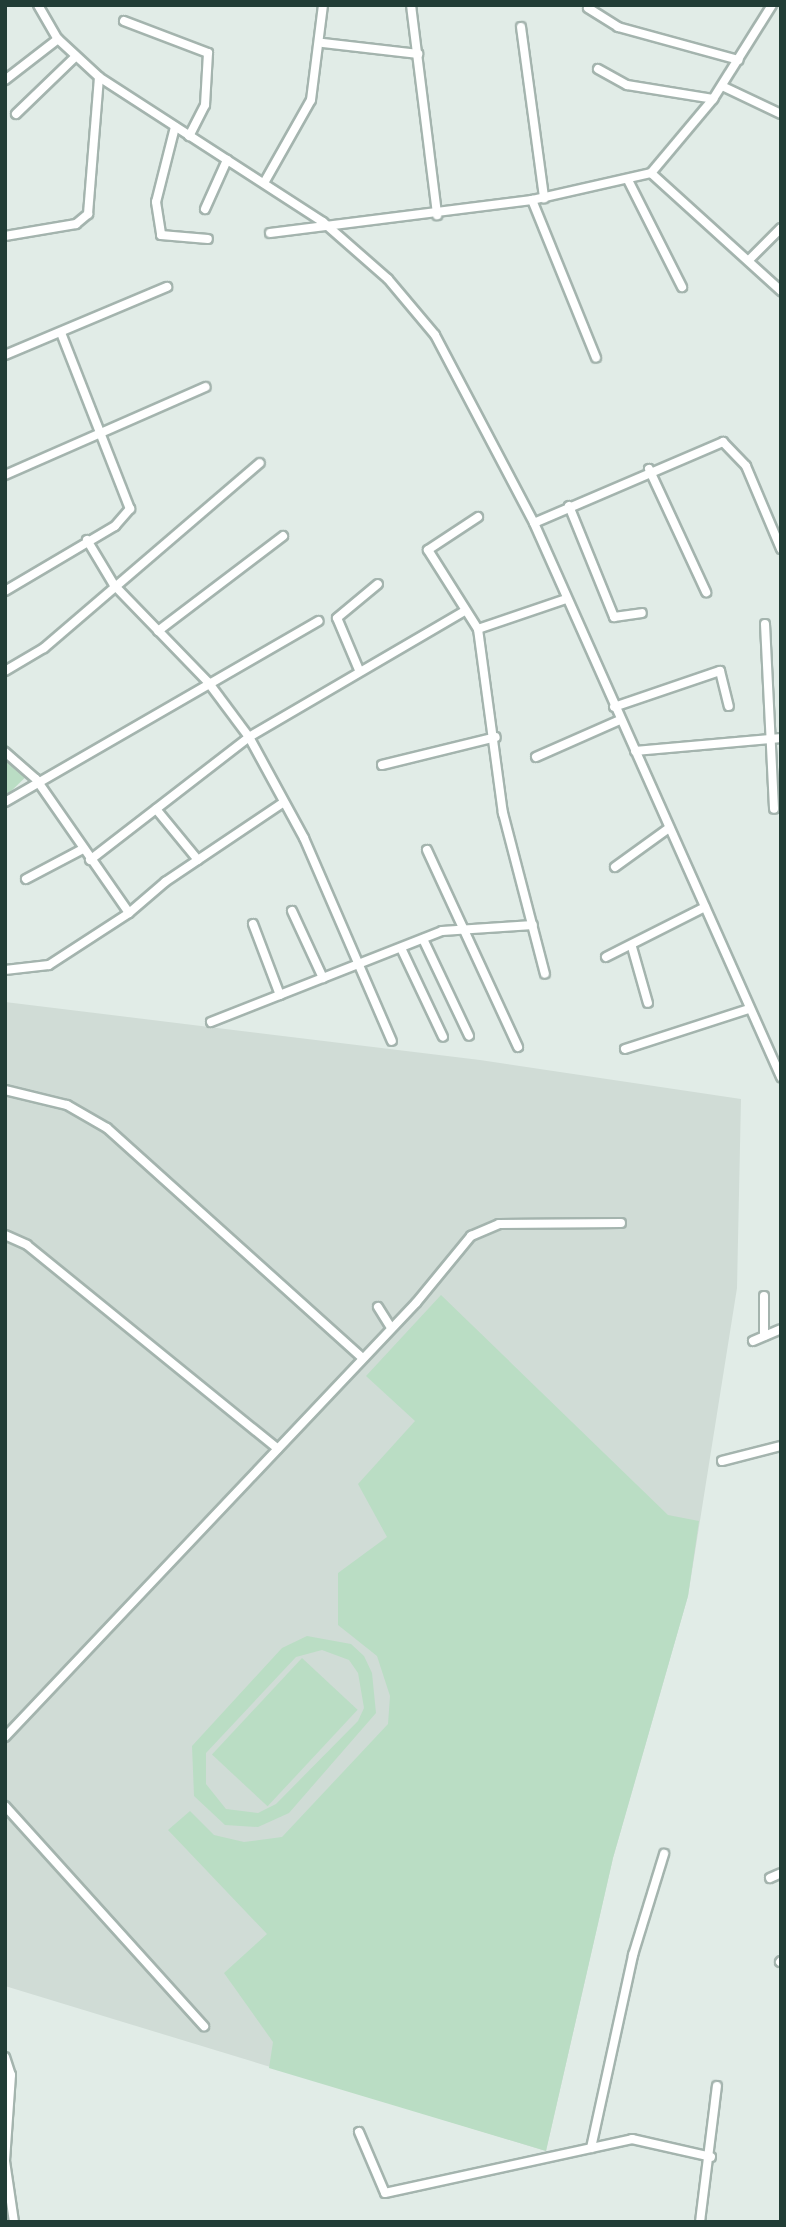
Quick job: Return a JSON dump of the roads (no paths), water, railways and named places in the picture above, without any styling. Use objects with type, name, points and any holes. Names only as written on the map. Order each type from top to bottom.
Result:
[{"type":"street","points":[[38,5],[58,39],[99,77],[323,222],[388,279],[435,335],[534,523],[781,1077]]},
{"type":"street","points":[[264,183],[311,100],[323,43],[323,5]]},
{"type":"street","points":[[411,5],[437,215]]},
{"type":"street","points":[[270,233],[323,222],[437,215],[544,198],[651,173],[713,99],[772,5]]},
{"type":"street","points":[[589,8],[653,39],[739,60]]},
{"type":"street","points":[[124,21],[208,53],[205,105],[189,136]]},
{"type":"street","points":[[521,27],[544,198]]},
{"type":"street","points":[[5,80],[58,39]]},
{"type":"street","points":[[323,43],[418,54]]},
{"type":"street","points":[[16,114],[75,57]]},
{"type":"street","points":[[598,69],[647,90],[713,99]]},
{"type":"street","points":[[5,236],[76,225],[88,214],[99,77]]},
{"type":"street","points":[[722,86],[781,114]]},
{"type":"street","points":[[175,127],[156,202],[162,235],[208,239]]},
{"type":"street","points":[[205,209],[227,160]]},
{"type":"street","points":[[651,173],[781,291]]},
{"type":"street","points":[[628,180],[682,287]]},
{"type":"street","points":[[532,200],[596,358]]},
{"type":"street","points":[[749,260],[781,228]]},
{"type":"street","points":[[5,355],[167,287]]},
{"type":"street","points":[[5,590],[127,517],[130,509],[105,435],[61,333]]},
{"type":"street","points":[[5,475],[105,435],[205,387]]},
{"type":"street","points":[[534,523],[649,469],[729,444],[763,501],[781,549]]},
{"type":"street","points":[[5,671],[44,648],[114,585],[260,463]]},
{"type":"street","points":[[649,469],[706,592]]},
{"type":"street","points":[[569,506],[614,617],[642,613]]},
{"type":"street","points":[[478,517],[429,546],[463,611],[478,629],[496,737],[503,813],[545,974]]},
{"type":"street","points":[[158,631],[283,536]]},
{"type":"street","points":[[87,540],[114,585],[208,682],[248,737],[284,802],[361,964],[393,1041]]},
{"type":"street","points":[[359,670],[337,618],[378,584]]},
{"type":"street","points":[[478,629],[566,599]]},
{"type":"street","points":[[90,860],[248,737],[359,670],[399,653],[463,611]]},
{"type":"street","points":[[5,802],[36,779],[319,621]]},
{"type":"street","points":[[765,624],[768,739],[774,809]]},
{"type":"street","points":[[614,707],[720,671],[729,706]]},
{"type":"street","points":[[536,757],[620,720]]},
{"type":"street","points":[[382,765],[496,737]]},
{"type":"street","points":[[635,751],[781,738]]},
{"type":"street","points":[[5,752],[36,779],[129,914]]},
{"type":"street","points":[[5,970],[49,965],[129,914],[198,860],[284,802]]},
{"type":"street","points":[[156,809],[198,860]]},
{"type":"street","points":[[615,867],[669,828]]},
{"type":"street","points":[[26,879],[83,849]]},
{"type":"street","points":[[427,850],[518,1047]]},
{"type":"street","points":[[606,957],[632,947],[705,907]]},
{"type":"street","points":[[292,911],[323,978]]},
{"type":"street","points":[[253,924],[280,995]]},
{"type":"street","points":[[211,1022],[423,939],[462,928],[533,925]]},
{"type":"street","points":[[423,939],[469,1036]]},
{"type":"street","points":[[632,947],[648,1003]]},
{"type":"street","points":[[401,948],[443,1037]]},
{"type":"street","points":[[625,1049],[750,1009]]},
{"type":"street","points":[[5,1090],[66,1105],[107,1128],[362,1358]]},
{"type":"street","points":[[5,1737],[278,1449],[483,1226],[621,1223]]},
{"type":"street","points":[[5,1236],[27,1245],[278,1449]]},
{"type":"street","points":[[764,1296],[764,1336]]},
{"type":"street","points":[[379,1307],[391,1328]]},
{"type":"street","points":[[753,1341],[780,1331]]},
{"type":"street","points":[[722,1461],[781,1446]]},
{"type":"street","points":[[5,1806],[204,2026]]},
{"type":"street","points":[[591,2148],[633,1955],[664,1854]]},
{"type":"street","points":[[769,1878],[781,1873]]},
{"type":"street","points":[[5,2057],[10,2075],[5,2161],[14,2222]]},
{"type":"street","points":[[700,2222],[711,2157],[717,2086]]},
{"type":"street","points":[[359,2132],[385,2193],[632,2139],[711,2157]]}]
